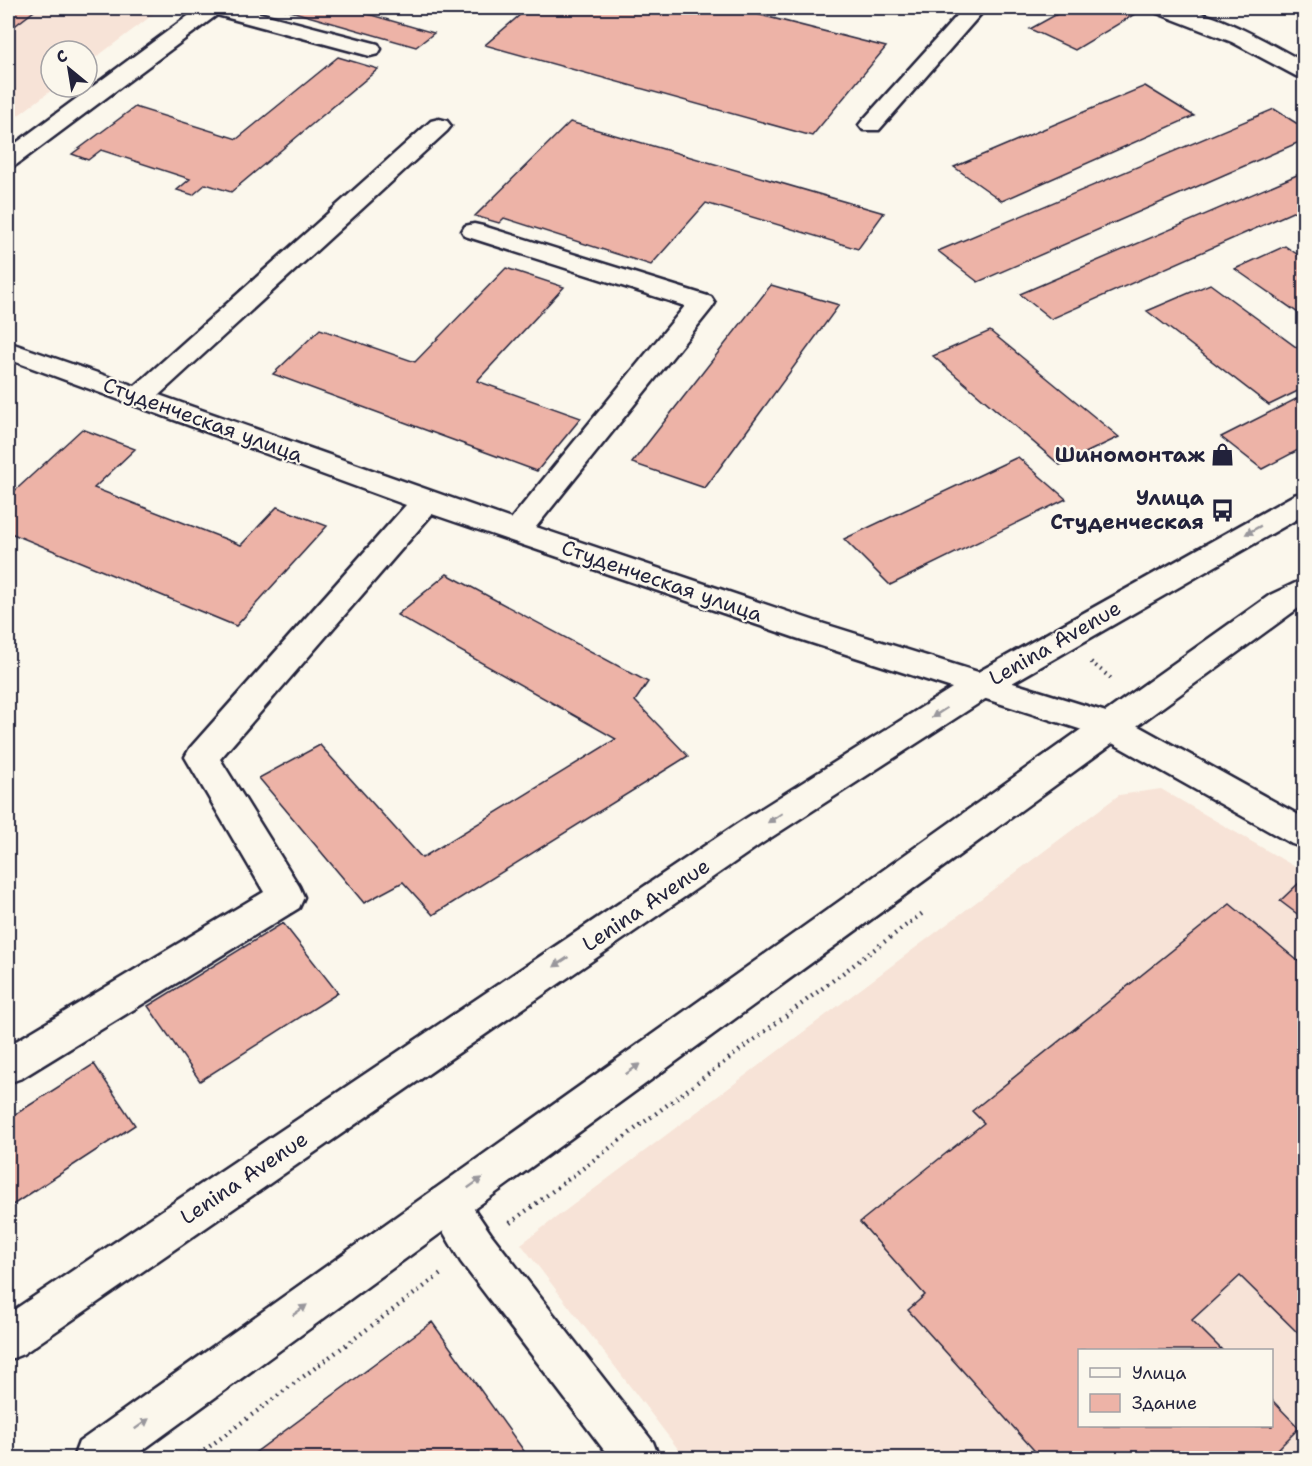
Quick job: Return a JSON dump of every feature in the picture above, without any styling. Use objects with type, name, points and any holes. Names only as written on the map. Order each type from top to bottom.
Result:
[{"type":"main road","points":[[8,160],[212,8]]},
{"type":"main road","points":[[217,8],[370,49]]},
{"type":"main road","points":[[871,125],[975,8]]},
{"type":"main road","points":[[1165,8],[1240,38],[1305,71]]},
{"type":"main road","points":[[140,397],[439,126]]},
{"type":"main road","points":[[474,231],[702,303],[517,531]]},
{"type":"main road","name":"Студенческая улица","points":[[8,350],[426,501],[804,629],[1110,726],[1305,834]]},
{"type":"main road","points":[[8,1066],[286,897],[202,757],[426,501]]},
{"type":"main road","name":"Lenina Avenue","points":[[8,1339],[749,834],[982,685],[1305,502]]},
{"type":"main road","points":[[95,1458],[1281,603],[1305,590]]},
{"type":"main road","points":[[447,1204],[476,1248],[637,1458]]},
{"type":"path","points":[[1063,639],[1142,703]]},
{"type":"path","points":[[194,1458],[926,911]]},
{"type":"shaded area","points":[[8,8],[162,8],[99,55],[99,39],[39,39],[40,99],[8,123]]},
{"type":"shaded area","points":[[1161,789],[1304,872],[1304,1458],[685,1458],[521,1244],[1119,795]]},
{"type":"building","points":[[8,8],[38,8],[8,31]]},
{"type":"building","points":[[280,8],[347,8],[434,33],[416,47]]},
{"type":"building","points":[[528,8],[733,8],[886,47],[812,136],[485,45]]},
{"type":"building","points":[[1068,8],[1132,8],[1140,11],[1075,50],[1030,29]]},
{"type":"building","points":[[338,57],[378,69],[231,192],[206,184],[193,195],[177,190],[190,179],[101,150],[88,160],[72,154],[135,107],[237,139]]},
{"type":"building","points":[[1145,86],[1194,116],[1002,201],[954,167]]},
{"type":"building","points":[[1274,109],[1304,128],[1304,140],[978,282],[938,251]]},
{"type":"building","points":[[570,122],[884,213],[858,249],[706,203],[651,265],[504,218],[499,223],[475,216]]},
{"type":"building","points":[[1304,172],[1304,207],[1051,319],[1020,294]]},
{"type":"building","points":[[1285,246],[1304,259],[1304,317],[1235,269]]},
{"type":"building","points":[[506,268],[564,287],[477,381],[581,418],[537,471],[273,374],[320,329],[415,362]]},
{"type":"building","points":[[1210,284],[1304,353],[1304,388],[1269,405],[1147,311]]},
{"type":"building","points":[[771,285],[839,305],[705,488],[632,463]]},
{"type":"building","points":[[990,331],[1119,437],[1060,465],[933,356]]},
{"type":"building","points":[[1304,395],[1304,447],[1262,469],[1221,437]]},
{"type":"building","points":[[82,429],[135,449],[94,488],[241,545],[277,507],[327,526],[236,626],[8,532],[8,497]]},
{"type":"building","points":[[1018,457],[1066,499],[890,585],[844,539]]},
{"type":"building","points":[[447,574],[648,682],[635,701],[688,756],[433,915],[403,882],[364,903],[259,778],[320,745],[422,858],[616,739],[397,615]]},
{"type":"building","points":[[1300,882],[1304,885],[1304,919],[1280,901]]},
{"type":"building","points":[[1230,904],[1304,966],[1304,1339],[1240,1276],[1192,1320],[1221,1349],[1078,1349],[1078,1427],[1273,1427],[1273,1401],[1299,1428],[1269,1458],[1041,1458],[908,1310],[925,1295],[860,1222],[984,1123],[972,1111]]},
{"type":"building","points":[[283,923],[338,993],[200,1081],[148,1006]]},
{"type":"building","points":[[94,1064],[135,1125],[8,1208],[8,1119]]},
{"type":"building","points":[[432,1322],[529,1458],[248,1458]]},
{"type":"place","name":"Шиномонтаж","points":[[1223,455]]},
{"type":"place","name":"Улица Студенческая","points":[[1222,510]]}]
